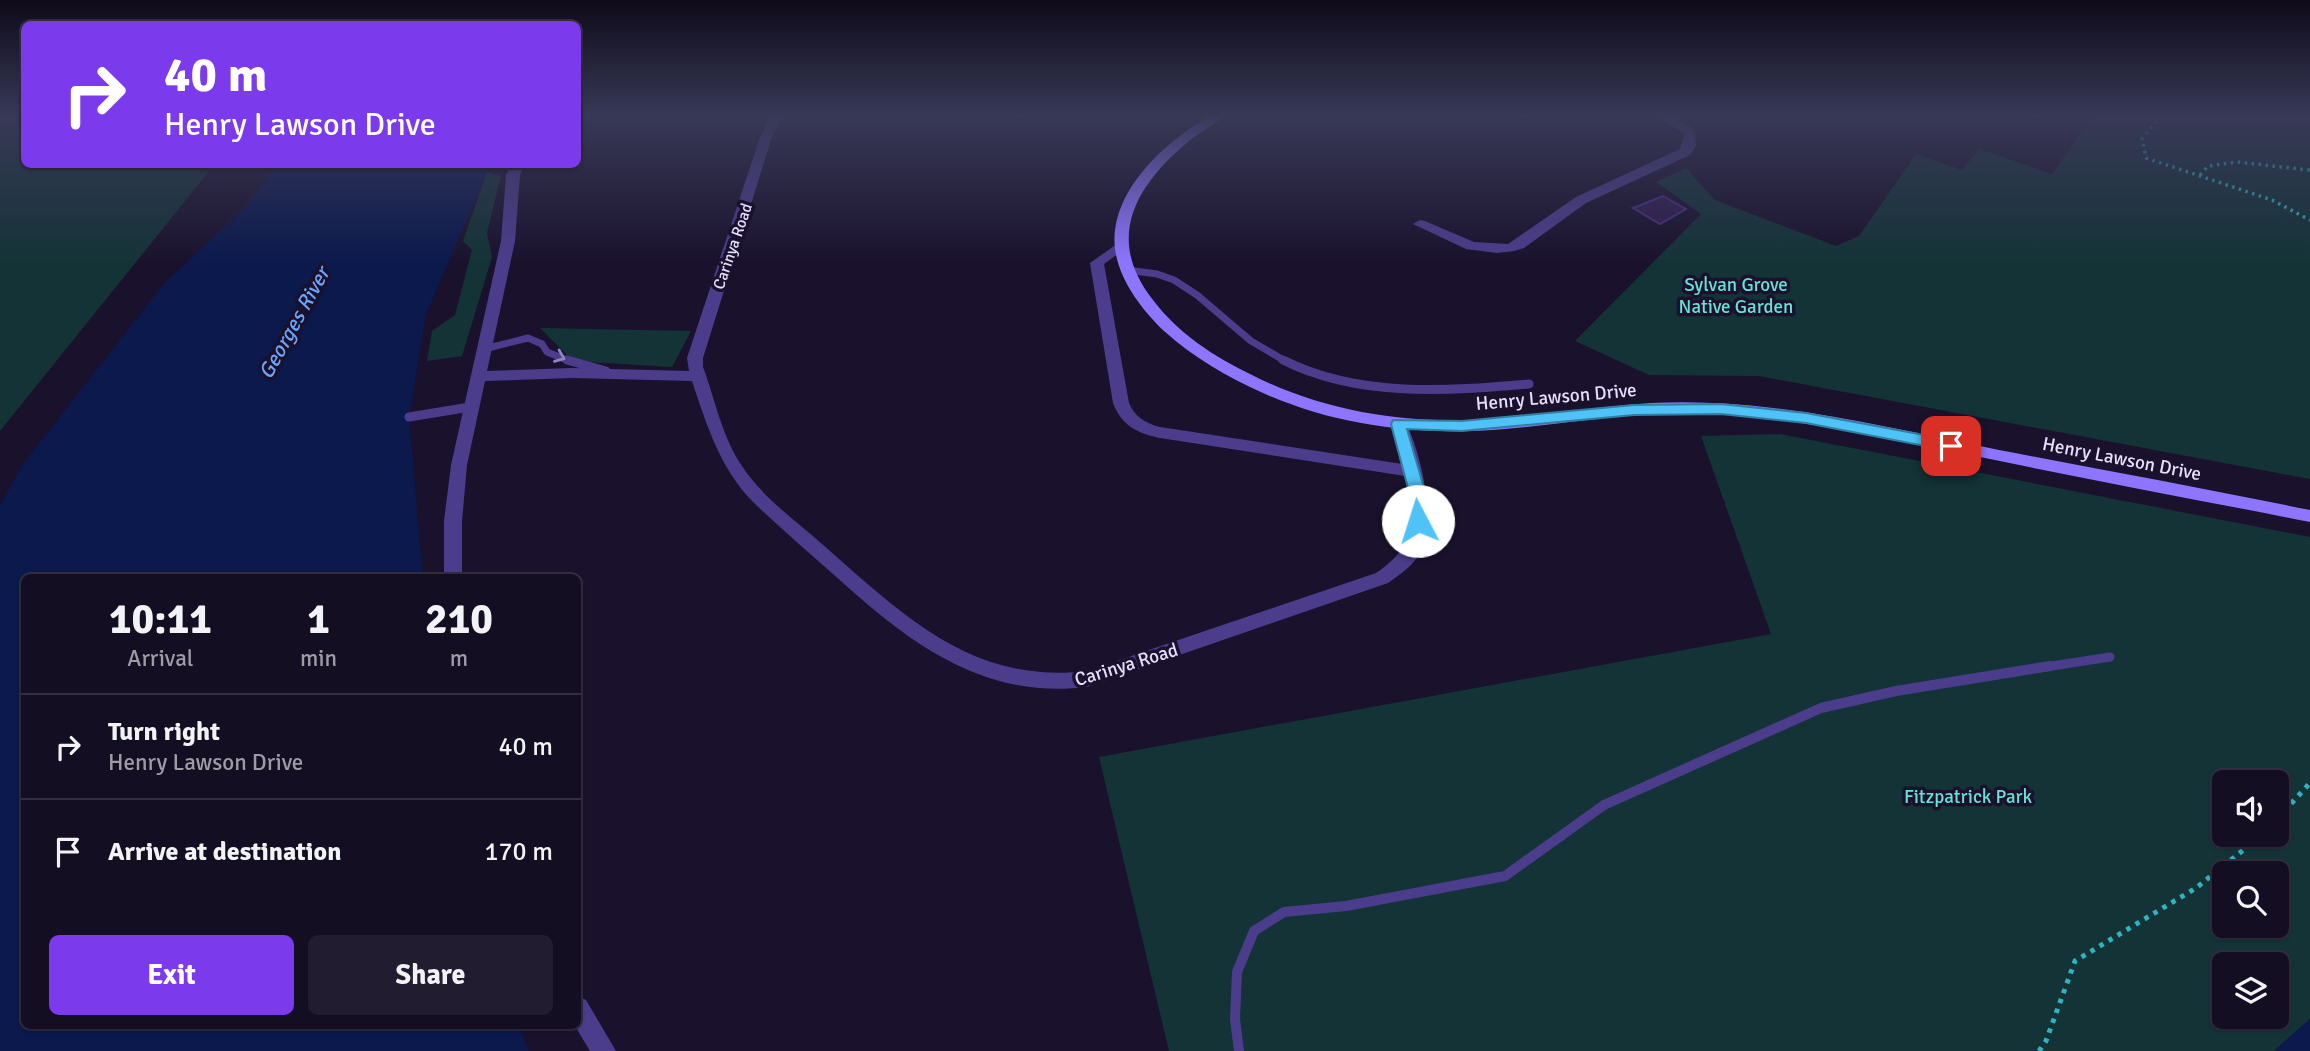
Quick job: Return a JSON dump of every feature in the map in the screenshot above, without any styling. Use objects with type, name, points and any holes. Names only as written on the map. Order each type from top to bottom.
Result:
[{"type":"main road","name":"Henry Lawson Drive","points":[[1160,165],[1140,186],[1126,210],[1121,245],[1127,270],[1143,297],[1179,336],[1214,361],[1297,400],[1353,416],[1398,424],[1430,426],[1492,424],[1656,408],[1747,411],[1852,426],[2310,516]]},
{"type":"street","name":"Carinya Road","points":[[757,165],[697,349],[695,367],[730,460],[742,479],[766,504],[857,584],[938,645],[986,671],[1025,681],[1064,682],[1112,672],[1382,578],[1404,562],[1413,547],[1419,502],[1398,424]]},
{"type":"street","points":[[1420,224],[1484,248],[1497,250],[1520,245],[1581,200],[1657,165]]},
{"type":"street","points":[[453,574],[453,521],[470,407],[488,348],[508,241],[513,175],[517,168]]},
{"type":"street","points":[[1121,245],[1097,263],[1121,403],[1129,420],[1138,426],[1159,432],[1332,461],[1411,471]]},
{"type":"street","points":[[478,376],[543,373],[699,376]]},
{"type":"street","points":[[581,1013],[604,1051]]},
{"type":"lane","points":[[1127,270],[1173,279],[1265,351],[1336,378],[1365,384],[1429,390],[1529,384]]},
{"type":"lane","points":[[488,348],[522,338],[537,340],[543,343],[547,352],[583,366],[621,374]]},
{"type":"lane","points":[[409,417],[470,407]]},
{"type":"lane","points":[[1239,1051],[1235,1019],[1237,972],[1254,931],[1284,912],[1346,906],[1506,876],[1604,805],[1821,708],[1896,691],[2110,657]]},
{"type":"path","points":[[2168,165],[2232,189],[2272,200],[2310,220]]},
{"type":"path","points":[[2200,175],[2208,166],[2215,165]]},
{"type":"path","points":[[2265,165],[2310,170]]},
{"type":"path","points":[[2289,805],[2310,783]]},
{"type":"path","points":[[2039,1051],[2046,1041],[2075,961],[2162,913],[2249,847]]},
{"type":"green space","points":[[0,165],[21,165],[21,168],[212,168],[0,431]]},
{"type":"green space","name":"Sylvan Grove Native Garden","points":[[1908,165],[1948,165],[1962,170],[1966,165],[2026,165],[2052,174],[2058,165],[2310,165],[2310,479],[1759,376],[1649,375],[1575,341],[1701,214],[1656,182],[1686,168],[1715,200],[1836,246],[1859,236]]},
{"type":"green space","points":[[487,172],[501,176],[487,233],[492,257],[462,356],[427,361],[432,331],[455,315],[472,250],[463,241]]},
{"type":"green space","points":[[540,328],[691,331],[672,367],[573,361]]},
{"type":"green space","name":"Fitzpatrick Park","points":[[1780,434],[2310,537],[2310,1019],[2274,1051],[1169,1051],[1099,757],[1771,634],[1701,436]]},
{"type":"water","name":"Georges River","points":[[275,168],[489,168],[426,314],[409,417],[423,574],[21,574],[21,1029],[519,1029],[529,1051],[0,1051],[0,506],[23,464],[163,285],[246,206]]},
{"type":"water","points":[[2310,1019],[2310,1051],[2274,1051]]},
{"type":"building","points":[[1663,196],[1686,209],[1660,224],[1633,208]]},
{"type":"route","points":[[1418,521],[1419,502],[1398,424],[1462,426],[1634,410],[1721,409],[1806,418],[1951,446]]}]
